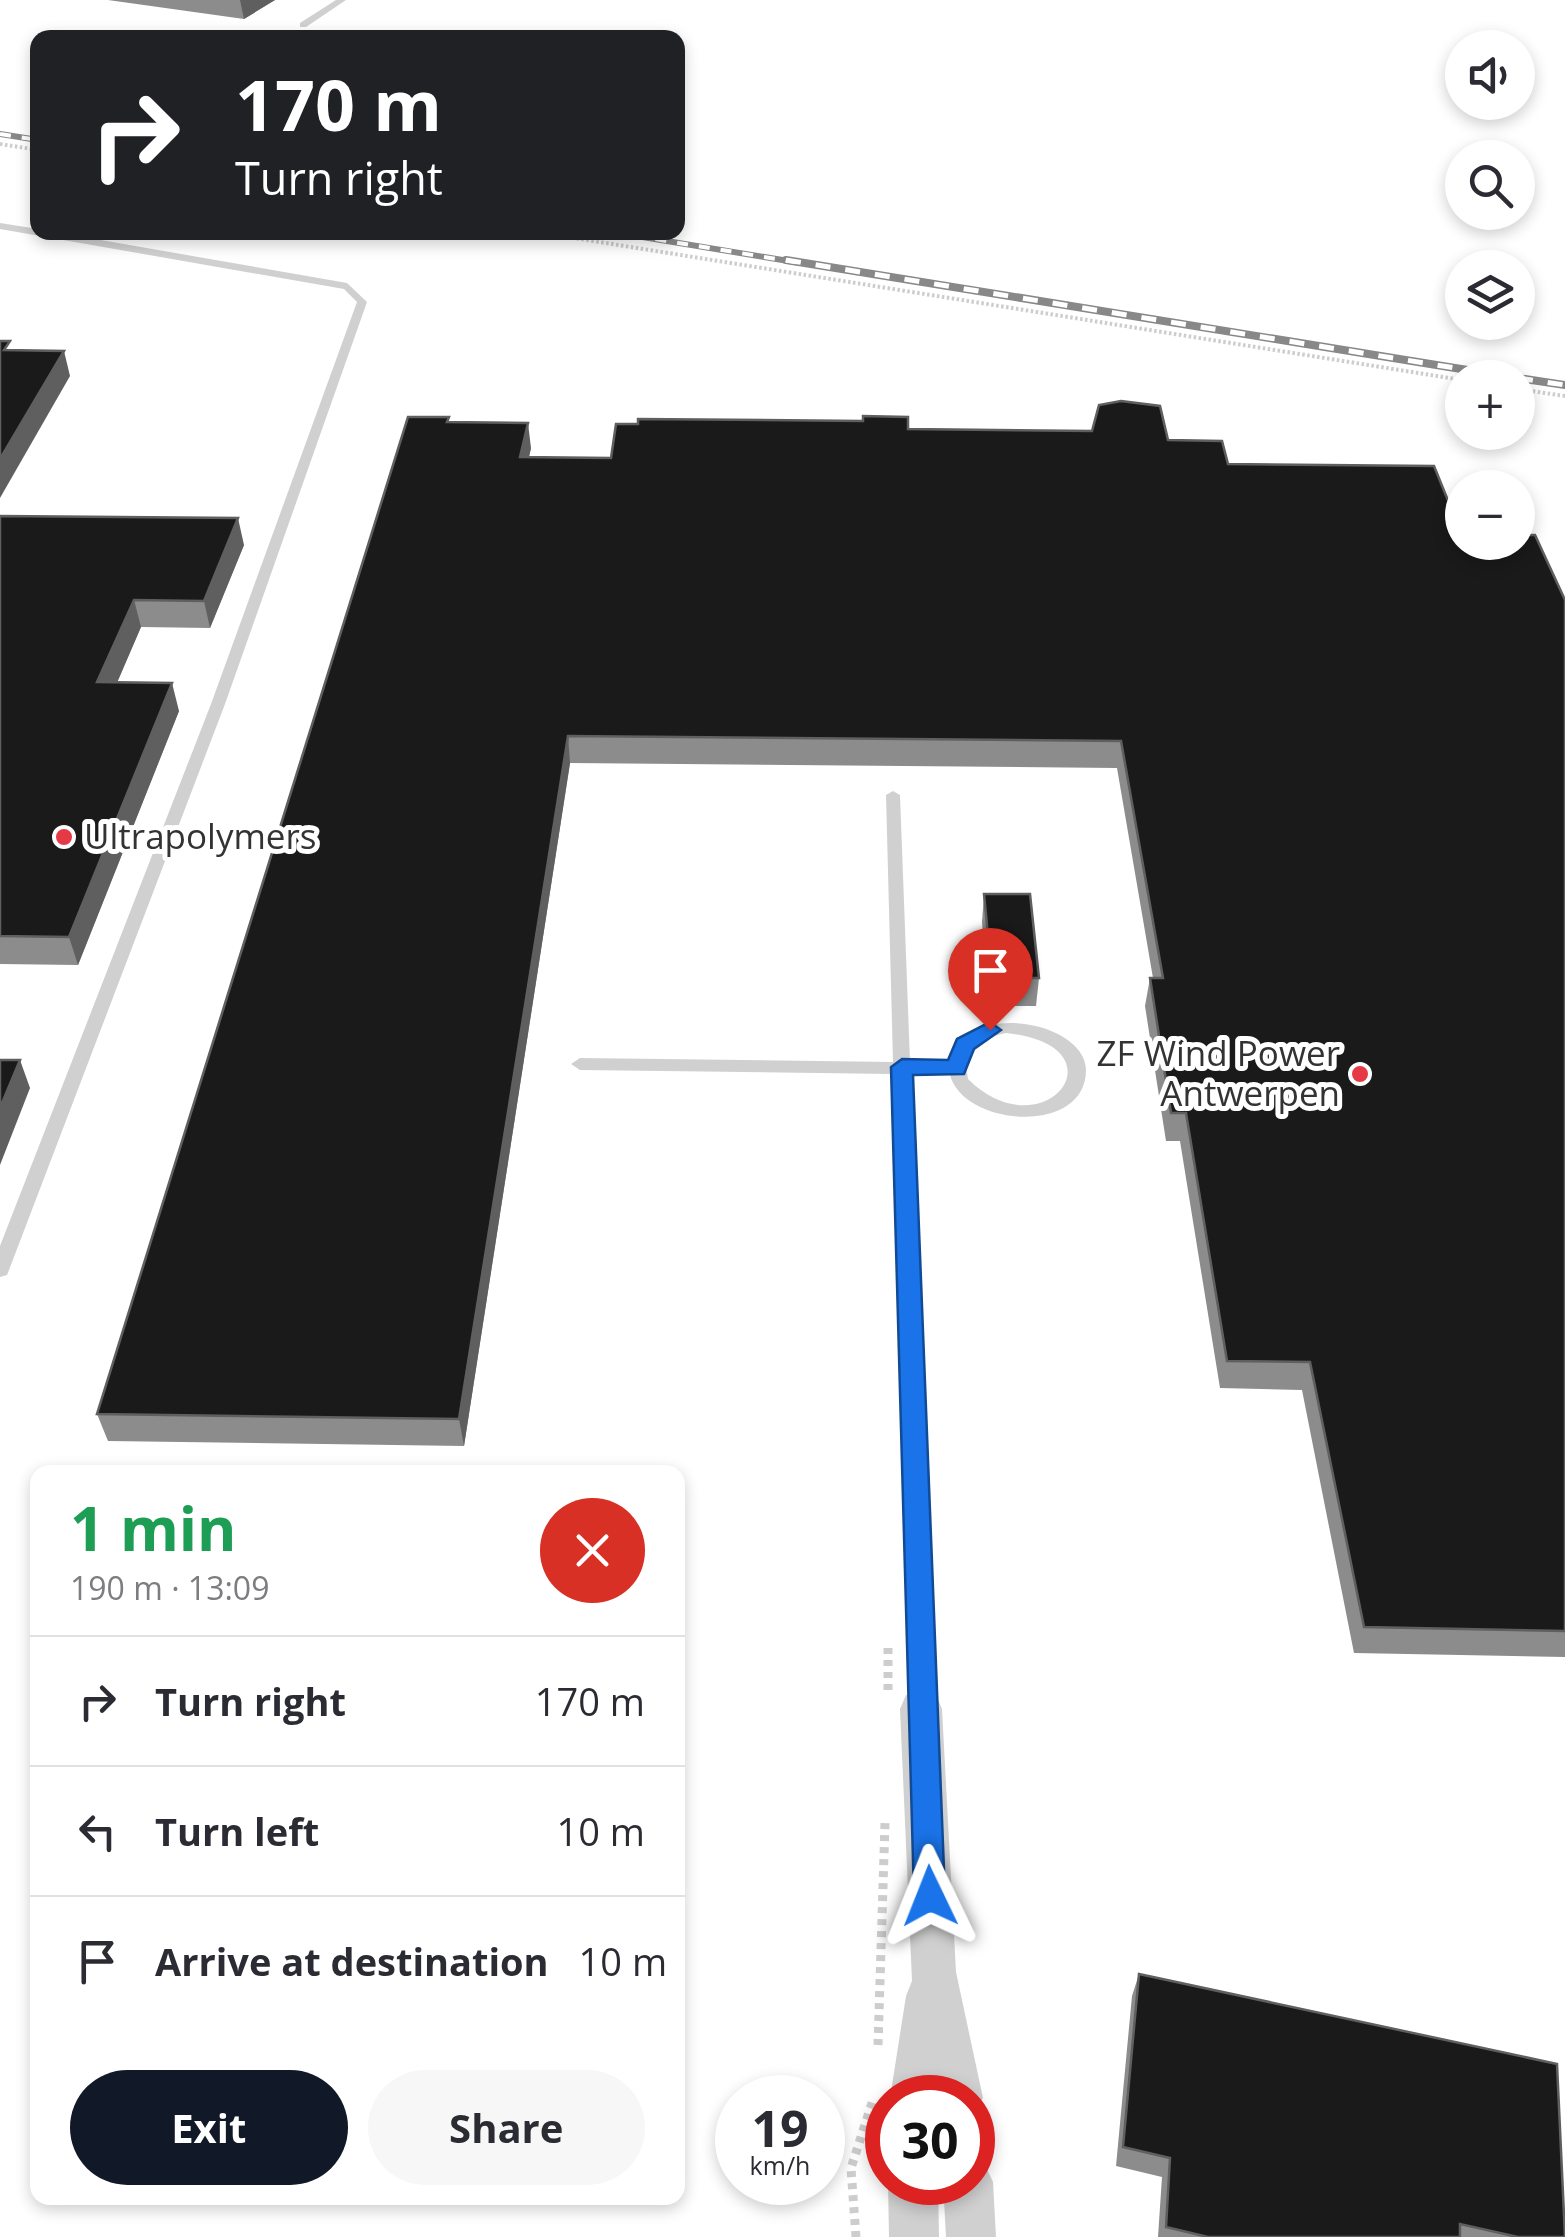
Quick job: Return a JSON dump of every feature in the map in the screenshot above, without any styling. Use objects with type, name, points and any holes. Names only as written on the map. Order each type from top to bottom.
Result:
[{"type":"street","points":[[922,1709],[933,1972],[954,2075]]},
{"type":"street","points":[[902,2075],[933,1972]]},
{"type":"street","points":[[913,2205],[914,2237]]},
{"type":"street","points":[[969,2205],[971,2237]]},
{"type":"lane","points":[[303,25],[342,0]]},
{"type":"lane","points":[[0,226],[30,231]]},
{"type":"lane","points":[[0,1270],[218,704],[362,302],[347,286],[81,240]]},
{"type":"lane","points":[[894,795],[922,1709]]},
{"type":"lane","points":[[1023,1027],[1054,1038],[1067,1049],[1077,1076],[1072,1089],[1061,1100],[1031,1111],[1014,1111],[981,1101],[960,1081],[956,1068],[958,1056],[976,1036],[990,1030],[1023,1027]]},
{"type":"lane","points":[[580,1064],[956,1068]]},
{"type":"path","points":[[0,144],[30,149]]},
{"type":"path","points":[[587,240],[1445,377]]},
{"type":"path","points":[[1535,391],[1565,396]]},
{"type":"path","points":[[878,2052],[886,1803]]},
{"type":"path","points":[[856,2237],[851,2168],[865,2145]]},
{"type":"building","points":[[0,341],[10,341],[4,350],[64,351],[0,459]]},
{"type":"building","name":"ZF Wind Power Antwerpen","points":[[1121,401],[1160,406],[1168,440],[1222,441],[1228,464],[1434,466],[1445,493],[1445,560],[1535,560],[1535,535],[1565,600],[1565,1631],[1364,1627],[1310,1362],[1227,1361],[1186,1113],[1171,1113],[1150,978],[1163,978],[1121,741],[568,736],[459,1419],[97,1414],[408,417],[449,417],[447,422],[528,423],[520,457],[611,458],[616,424],[638,424],[638,419],[863,421],[863,416],[908,417],[908,429],[1092,431],[1099,405]]},
{"type":"building","name":"Ultrapolymers","points":[[0,516],[238,518],[204,601],[134,600],[97,682],[172,683],[69,937],[0,936]]},
{"type":"building","points":[[984,894],[1030,894],[1039,978],[992,978]]},
{"type":"building","points":[[0,1060],[20,1060],[0,1108]]},
{"type":"building","points":[[1139,1974],[1557,2064],[1565,2237],[1518,2237],[1460,2224],[1460,2237],[1208,2237],[1166,2227],[1170,2158],[1123,2147]]},
{"type":"railway","points":[[0,134],[30,139]]},
{"type":"railway","points":[[661,240],[801,263]]},
{"type":"railway","points":[[786,260],[1445,366]]},
{"type":"railway","points":[[1535,381],[1565,385]]},
{"type":"place","name":"Ultrapolymers","points":[[64,837]]},
{"type":"place","name":"ZF Wind Power Antwerpen","points":[[1360,1074]]},
{"type":"route","points":[[930,1896],[902,1067],[956,1068],[965,1044],[990,1030]]}]
